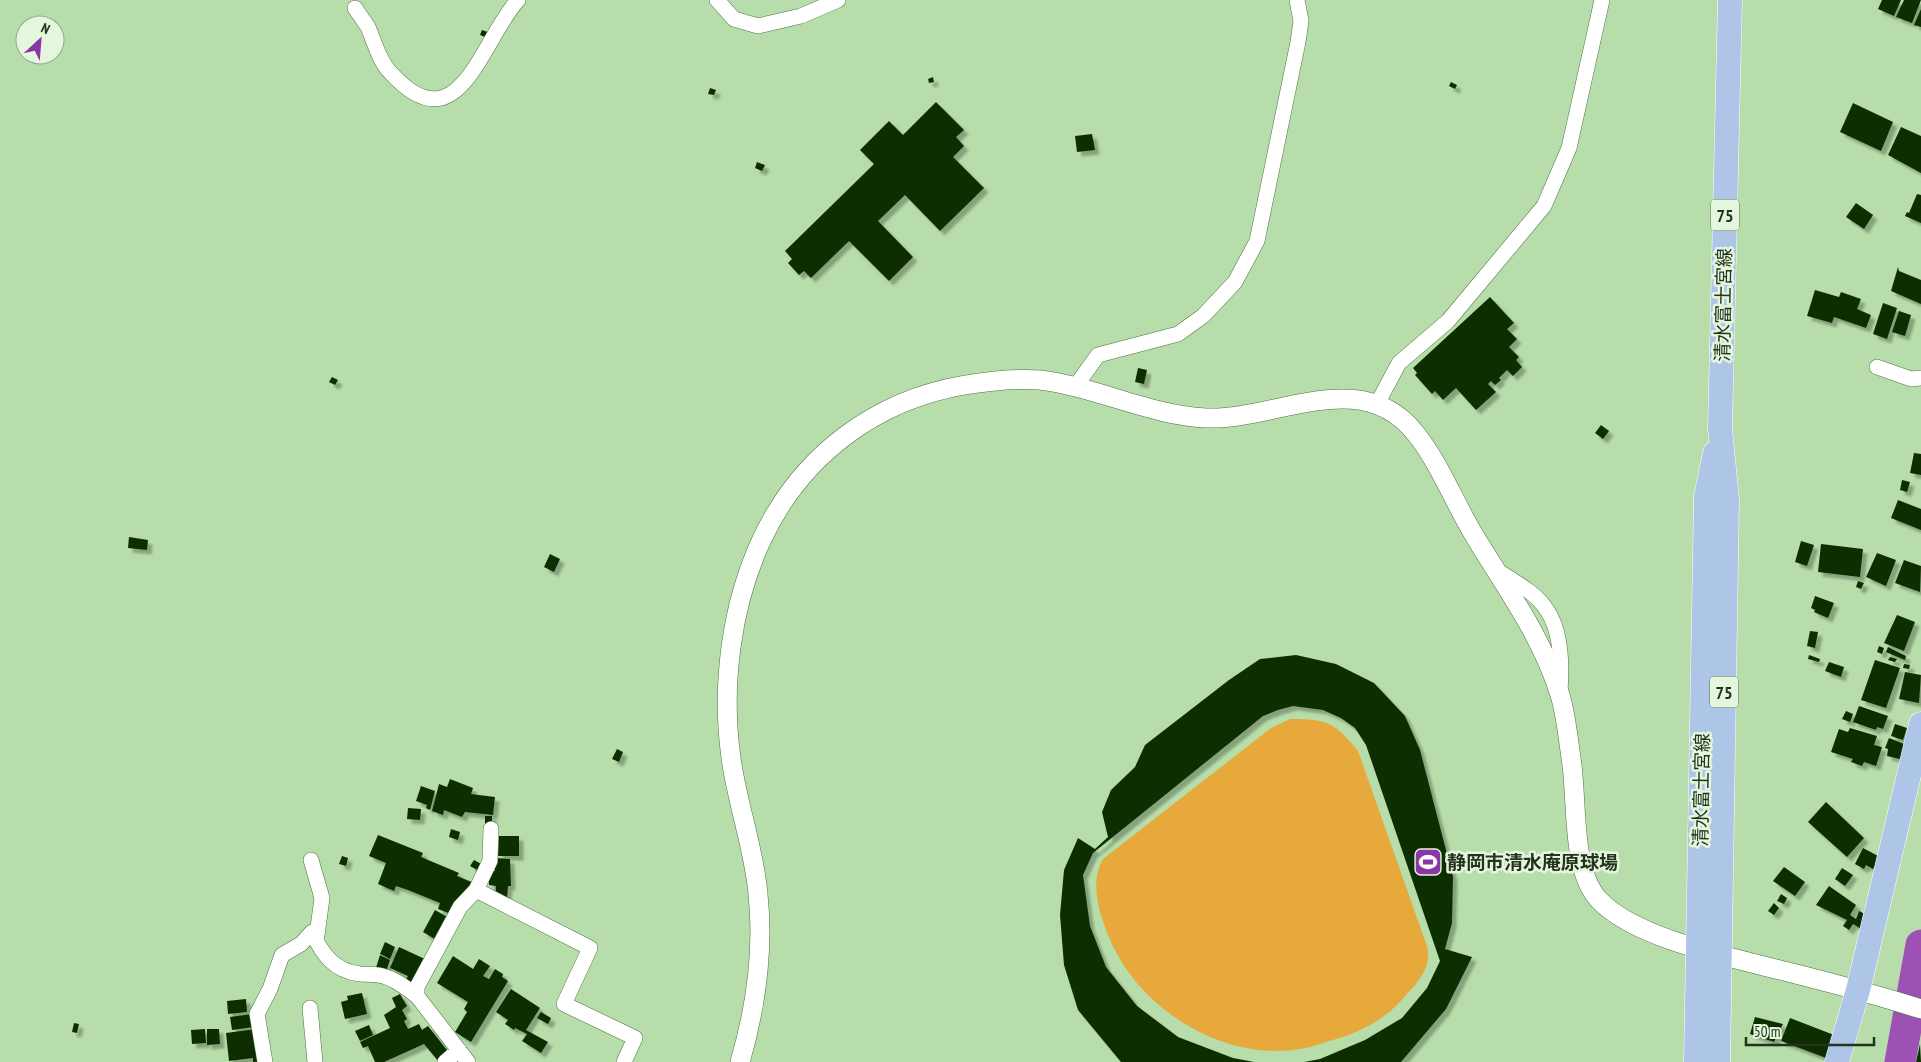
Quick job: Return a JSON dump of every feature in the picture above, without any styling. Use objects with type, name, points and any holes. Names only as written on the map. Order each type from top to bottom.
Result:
[{"type":"main road","name":"清水富士宮線","points":[[1718,1062],[1727,499],[1720,429],[1730,0]]},
{"type":"main road","name":"清水富士宮線","points":[[1696,1062],[1706,497],[1720,429]]},
{"type":"main road","points":[[1837,1062],[1858,990],[1921,724]]},
{"type":"street","points":[[354,8],[366,25],[388,71],[414,95],[431,100],[452,94],[464,83],[478,66],[518,0]]},
{"type":"street","points":[[717,0],[734,19],[758,26],[801,16],[838,0]]},
{"type":"street","points":[[1075,387],[1098,355],[1178,334],[1203,316],[1235,282],[1257,241],[1300,28],[1298,0]]},
{"type":"street","points":[[1377,404],[1399,363],[1448,321],[1544,206],[1569,148],[1602,0]]},
{"type":"street","points":[[1877,367],[1911,379],[1921,378]]},
{"type":"street","points":[[740,1062],[755,999],[760,940],[758,890],[731,760],[728,689],[730,654],[736,620],[760,543],[779,506],[801,477],[826,450],[860,424],[890,407],[940,389],[996,380],[1036,380],[1075,387],[1173,413],[1209,418],[1257,414],[1330,398],[1356,399],[1377,404],[1395,412],[1413,430],[1429,452],[1473,532],[1520,607],[1539,643],[1560,695],[1573,766],[1582,866],[1594,894],[1602,904],[1632,925],[1698,949],[1858,990],[1921,1009]]},
{"type":"street","points":[[417,996],[421,976],[460,907],[476,890],[490,861],[491,829]]},
{"type":"street","points":[[311,860],[322,898],[317,935],[312,932]]},
{"type":"street","points":[[476,890],[590,948],[564,1004],[635,1038],[624,1062]]},
{"type":"street","points":[[312,932],[326,958],[339,968],[356,973],[383,976],[394,980],[417,996],[468,1062]]},
{"type":"street","points":[[265,1062],[257,1014],[270,989],[282,955],[301,944],[312,932]]},
{"type":"street","points":[[310,1008],[315,1062]]},
{"type":"street","points":[[445,1062],[459,1050]]},
{"type":"shaded area","points":[[1290,719],[1322,721],[1329,724],[1343,734],[1358,751],[1428,949],[1428,956],[1423,974],[1415,985],[1398,1004],[1380,1019],[1349,1035],[1310,1047],[1270,1051],[1240,1047],[1211,1037],[1184,1023],[1159,1005],[1137,983],[1120,959],[1107,932],[1098,905],[1096,886],[1099,868],[1103,859],[1271,728]]},
{"type":"building","points":[[1882,0],[1901,0],[1894,16],[1878,9]]},
{"type":"building","points":[[1904,0],[1921,0],[1912,23],[1896,17]]},
{"type":"building","points":[[1921,9],[1921,27],[1914,25]]},
{"type":"building","points":[[482,30],[490,33],[488,38],[480,35]]},
{"type":"building","points":[[933,77],[934,82],[929,83],[928,79]]},
{"type":"building","points":[[1451,82],[1457,85],[1455,89],[1449,86]]},
{"type":"building","points":[[710,88],[716,90],[714,95],[708,94]]},
{"type":"building","points":[[936,102],[964,130],[956,137],[964,146],[953,157],[984,188],[940,231],[905,195],[878,221],[913,257],[889,281],[849,241],[811,278],[804,271],[799,275],[788,263],[792,259],[785,251],[874,164],[860,150],[889,121],[903,135]]},
{"type":"building","points":[[1853,103],[1893,122],[1881,151],[1840,132]]},
{"type":"building","points":[[1901,127],[1921,136],[1921,173],[1888,155]]},
{"type":"building","points":[[1092,134],[1095,150],[1077,152],[1075,136]]},
{"type":"building","points":[[757,162],[765,165],[762,171],[755,168]]},
{"type":"building","points":[[1917,194],[1921,195],[1921,223],[1905,216],[1907,212],[1909,213]]},
{"type":"building","points":[[1856,203],[1873,215],[1864,229],[1846,217]]},
{"type":"building","points":[[1898,267],[1899,271],[1921,280],[1921,304],[1891,291]]},
{"type":"building","points":[[1815,290],[1839,297],[1841,292],[1861,299],[1857,309],[1871,315],[1866,328],[1834,317],[1832,323],[1807,316]]},
{"type":"building","points":[[1490,297],[1514,323],[1507,329],[1517,339],[1509,347],[1519,357],[1516,360],[1522,367],[1513,376],[1507,370],[1499,378],[1501,380],[1495,385],[1491,381],[1488,384],[1496,392],[1476,410],[1456,388],[1443,400],[1435,391],[1432,394],[1415,375],[1417,373],[1413,368]]},
{"type":"building","points":[[1883,303],[1897,308],[1887,339],[1873,334]]},
{"type":"building","points":[[1899,311],[1911,315],[1905,336],[1892,332]]},
{"type":"building","points":[[1138,368],[1147,370],[1144,384],[1135,382]]},
{"type":"building","points":[[332,377],[338,380],[335,385],[329,382]]},
{"type":"building","points":[[1601,425],[1609,431],[1603,439],[1595,433]]},
{"type":"building","points":[[1914,453],[1921,454],[1921,475],[1910,473]]},
{"type":"building","points":[[1902,480],[1910,482],[1907,492],[1900,490]]},
{"type":"building","points":[[1898,500],[1921,509],[1921,530],[1891,518]]},
{"type":"building","points":[[129,537],[148,540],[147,550],[128,548]]},
{"type":"building","points":[[1801,541],[1814,545],[1807,566],[1795,562]]},
{"type":"building","points":[[1821,544],[1863,549],[1860,577],[1818,572]]},
{"type":"building","points":[[1877,553],[1896,560],[1886,586],[1866,577]]},
{"type":"building","points":[[550,554],[560,559],[554,572],[544,567]]},
{"type":"building","points":[[1904,560],[1921,566],[1920,592],[1895,583]]},
{"type":"building","points":[[1858,581],[1864,583],[1861,589],[1856,587]]},
{"type":"building","points":[[1815,596],[1834,603],[1828,618],[1814,612],[1815,610],[1811,608]]},
{"type":"building","points":[[1897,615],[1915,622],[1904,651],[1884,643]]},
{"type":"building","points":[[1810,631],[1818,632],[1815,648],[1807,646]]},
{"type":"building","points":[[1879,646],[1884,648],[1882,654],[1877,652]]},
{"type":"building","points":[[1888,647],[1906,656],[1905,660],[1886,652]]},
{"type":"building","name":"静岡市清水庵原球場","points":[[1296,655],[1336,664],[1374,683],[1405,716],[1420,750],[1453,877],[1452,923],[1445,949],[1472,957],[1446,1009],[1401,1062],[1304,1062],[1320,1059],[1365,1040],[1402,1018],[1427,988],[1440,961],[1366,745],[1355,728],[1341,718],[1323,710],[1293,706],[1278,710],[1263,716],[1093,853],[1083,875],[1090,926],[1106,967],[1137,1006],[1178,1037],[1233,1058],[1254,1062],[1121,1062],[1078,1010],[1064,965],[1060,915],[1064,870],[1078,838],[1095,849],[1108,837],[1102,812],[1111,790],[1135,767],[1145,745],[1229,680],[1260,659]]},
{"type":"building","points":[[1809,655],[1820,659],[1819,662],[1808,659]]},
{"type":"building","points":[[1890,657],[1897,659],[1895,662],[1888,660]]},
{"type":"building","points":[[1875,660],[1900,668],[1886,708],[1861,700]]},
{"type":"building","points":[[1829,662],[1844,667],[1841,677],[1825,671]]},
{"type":"building","points":[[1904,664],[1910,665],[1909,669],[1903,668]]},
{"type":"building","points":[[1905,672],[1921,675],[1919,703],[1899,699]]},
{"type":"building","points":[[1859,706],[1888,716],[1883,729],[1877,727],[1876,730],[1853,722]]},
{"type":"building","points":[[1846,711],[1853,714],[1850,722],[1842,719]]},
{"type":"building","points":[[1895,724],[1907,728],[1903,740],[1891,736]]},
{"type":"building","points":[[1850,728],[1877,736],[1874,745],[1882,747],[1876,766],[1864,762],[1862,766],[1851,762],[1853,759],[1831,752],[1839,729],[1848,732]]},
{"type":"building","points":[[1889,738],[1907,745],[1904,760],[1887,756],[1888,749],[1885,748]]},
{"type":"building","points":[[617,749],[623,752],[619,762],[612,759]]},
{"type":"building","points":[[450,779],[473,788],[471,794],[495,797],[493,815],[465,812],[462,817],[444,810],[443,815],[432,811],[439,784],[447,787]]},
{"type":"building","points":[[421,786],[435,791],[430,810],[426,808],[427,805],[416,801]]},
{"type":"building","points":[[1826,802],[1864,838],[1847,857],[1808,822]]},
{"type":"building","points":[[408,808],[421,809],[420,820],[407,819]]},
{"type":"building","points":[[485,816],[492,816],[492,828],[485,828]]},
{"type":"building","points":[[451,829],[460,832],[458,840],[449,837]]},
{"type":"building","points":[[378,835],[423,853],[421,857],[459,873],[457,876],[474,883],[454,915],[438,909],[440,903],[396,886],[394,891],[378,884],[386,863],[369,856]]},
{"type":"building","points":[[499,836],[519,836],[519,856],[498,856]]},
{"type":"building","points":[[1863,848],[1880,857],[1873,869],[1866,865],[1864,869],[1855,864]]},
{"type":"building","points":[[342,856],[348,858],[346,866],[339,864]]},
{"type":"building","points":[[495,858],[510,859],[511,886],[508,886],[507,899],[495,898],[496,886],[489,885],[489,871],[495,871]]},
{"type":"building","points":[[474,860],[483,865],[479,871],[470,866]]},
{"type":"building","points":[[1784,867],[1805,882],[1795,896],[1773,881]]},
{"type":"building","points":[[1842,868],[1853,875],[1845,886],[1835,879]]},
{"type":"building","points":[[1829,886],[1856,905],[1850,915],[1856,919],[1859,911],[1867,915],[1863,930],[1853,924],[1849,930],[1843,926],[1847,920],[1816,905]]},
{"type":"building","points":[[1781,894],[1787,898],[1784,904],[1777,901]]},
{"type":"building","points":[[1774,903],[1779,908],[1774,915],[1768,911]]},
{"type":"building","points":[[435,910],[451,919],[438,941],[423,932]]},
{"type":"building","points":[[385,942],[395,947],[390,959],[380,954]]},
{"type":"building","points":[[399,947],[427,960],[416,985],[405,981],[408,976],[390,968]]},
{"type":"building","points":[[380,955],[390,960],[385,974],[375,971]]},
{"type":"building","points":[[453,956],[473,969],[479,959],[490,966],[483,976],[489,979],[495,969],[503,974],[502,977],[508,981],[471,1042],[455,1032],[467,1012],[464,1009],[468,1002],[437,983]]},
{"type":"building","points":[[511,989],[540,1008],[526,1030],[548,1042],[541,1053],[522,1041],[527,1034],[515,1028],[514,1030],[505,1024],[508,1020],[496,1012]]},
{"type":"building","points":[[362,993],[367,1014],[345,1019],[341,1002],[348,1000],[347,996]]},
{"type":"building","points":[[400,994],[407,1006],[402,1010],[407,1019],[404,1021],[408,1029],[419,1024],[422,1030],[428,1026],[450,1054],[439,1062],[424,1044],[384,1062],[375,1062],[368,1046],[363,1048],[360,1042],[390,1028],[384,1015],[396,1007],[392,998]]},
{"type":"building","points":[[246,999],[247,1012],[228,1014],[227,1001]]},
{"type":"building","points":[[541,1012],[551,1018],[548,1024],[537,1018]]},
{"type":"building","points":[[252,1014],[254,1027],[232,1030],[230,1017]]},
{"type":"building","points":[[1755,1017],[1783,1024],[1774,1042],[1750,1034]]},
{"type":"building","points":[[1790,1018],[1834,1035],[1826,1058],[1781,1041]]},
{"type":"building","points":[[74,1023],[79,1024],[77,1033],[72,1032]]},
{"type":"building","points":[[369,1025],[373,1035],[360,1041],[355,1031]]},
{"type":"building","points":[[205,1029],[206,1043],[192,1044],[191,1030]]},
{"type":"building","points":[[207,1029],[219,1029],[220,1044],[207,1045]]},
{"type":"building","points":[[256,1029],[262,1062],[253,1062],[253,1058],[229,1061],[226,1033]]},
{"type":"building","points":[[1920,1044],[1921,1062],[1916,1062]]},
{"type":"waterway","points":[[1900,1062],[1921,945]]},
{"type":"place","name":"静岡市清水庵原球場","points":[[1428,862]]}]
